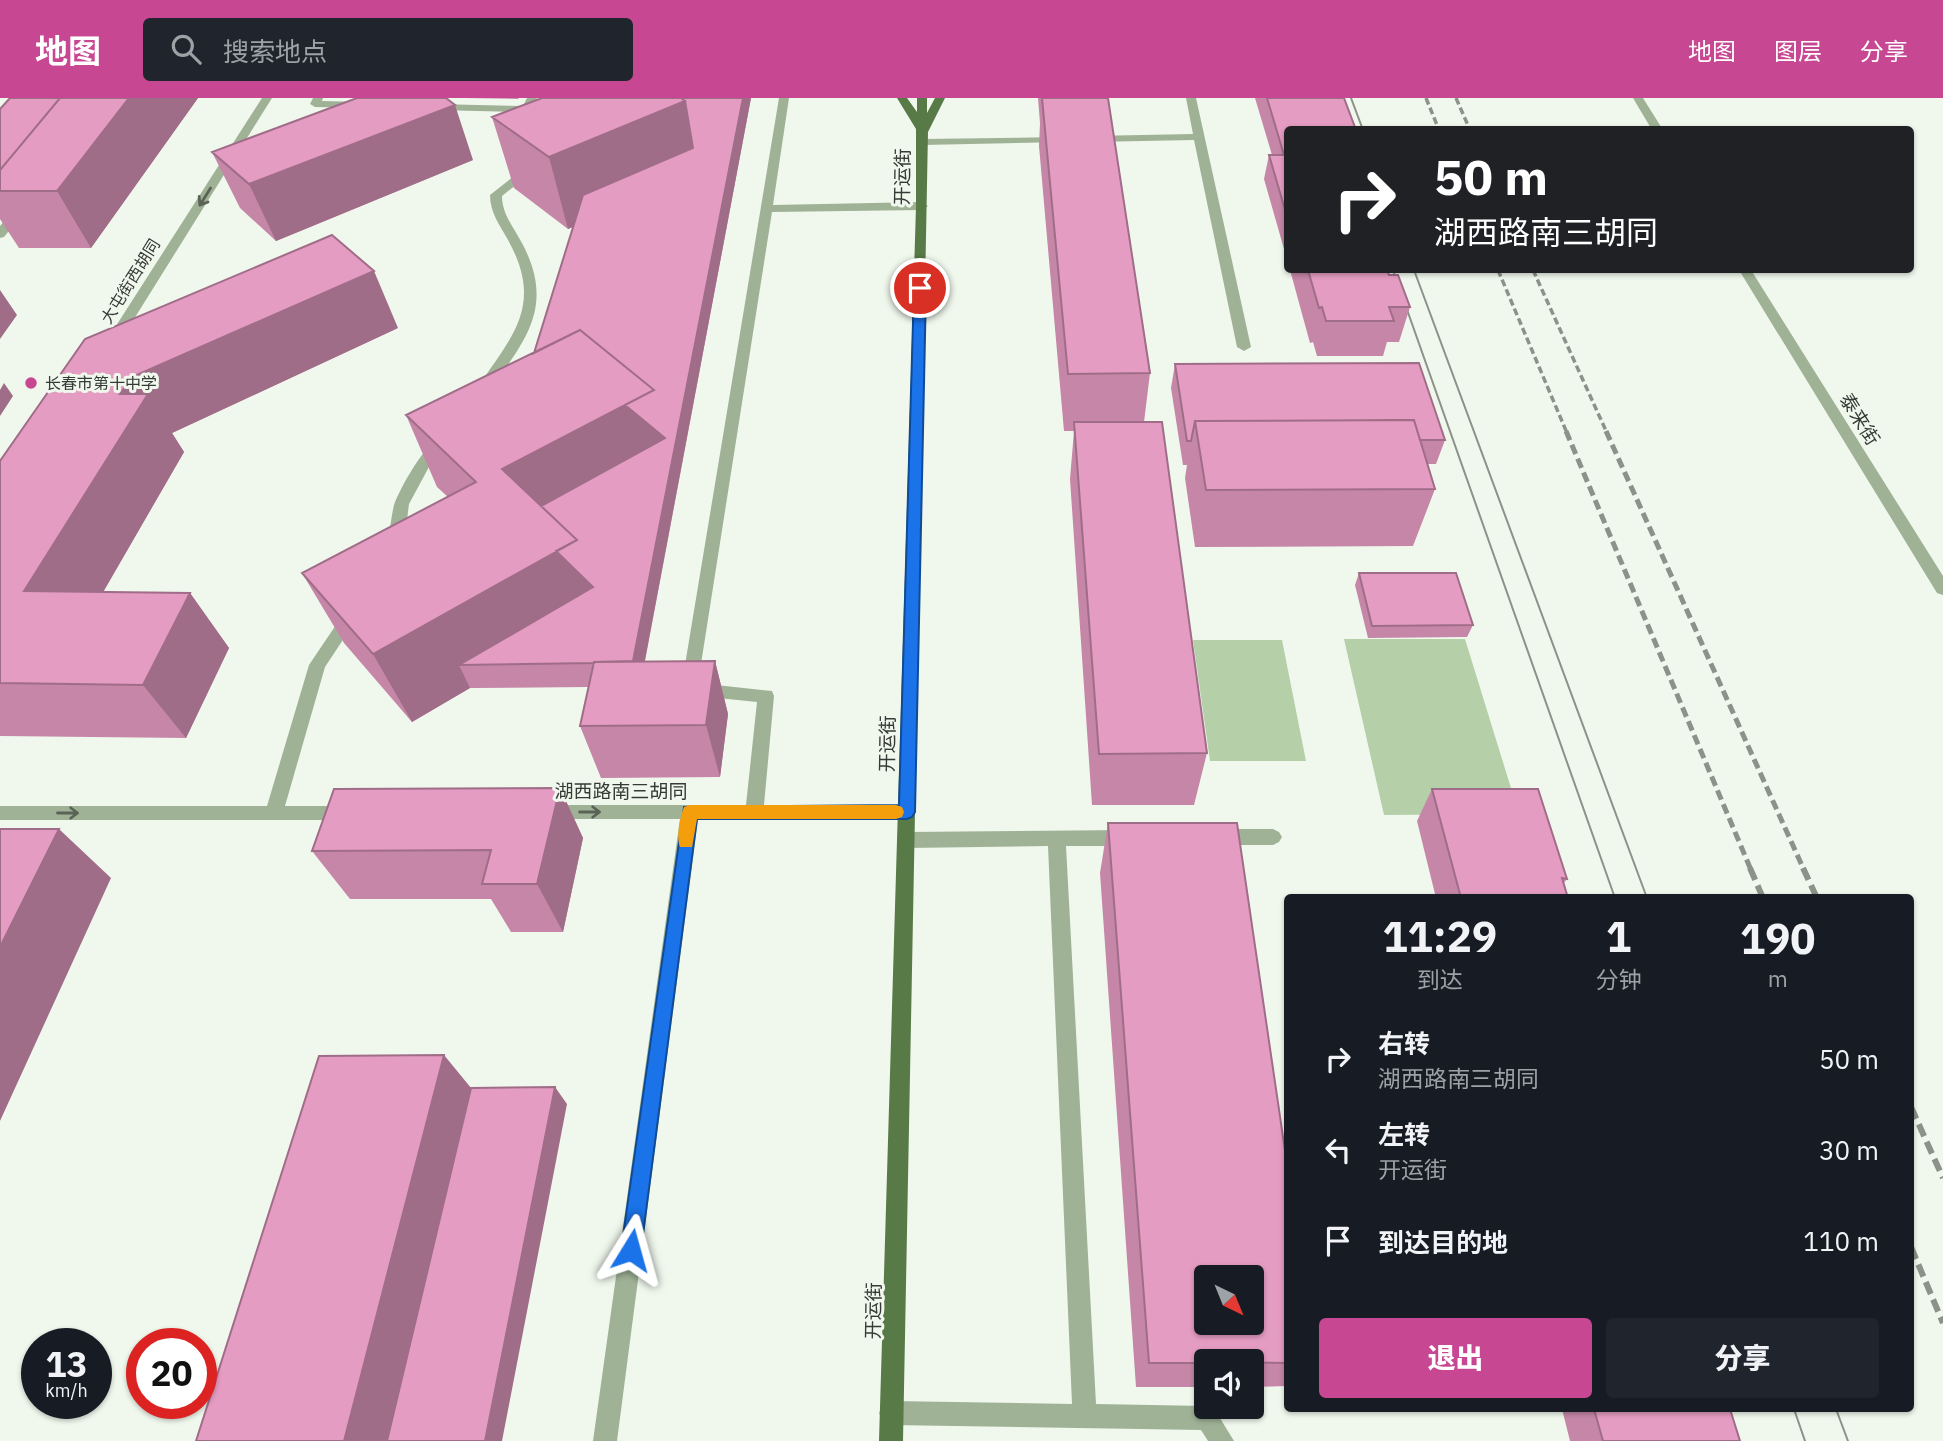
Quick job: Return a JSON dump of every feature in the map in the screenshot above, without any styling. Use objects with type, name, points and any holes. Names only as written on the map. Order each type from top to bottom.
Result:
[{"type":"main road","name":"开运街","points":[[902,98],[924,137]]},
{"type":"main road","name":"开运街","points":[[891,1441],[924,137],[922,98]]},
{"type":"main road","name":"开运街","points":[[924,137],[940,98]]},
{"type":"street","name":"大屯街西胡同","points":[[104,355],[268,98]]},
{"type":"street","points":[[318,98],[314,104],[381,105]]},
{"type":"street","points":[[421,106],[527,109],[533,98]]},
{"type":"street","points":[[754,812],[765,696],[689,689],[785,98]]},
{"type":"street","points":[[1191,98],[1244,347]]},
{"type":"street","points":[[1638,98],[1656,126]]},
{"type":"street","points":[[924,137],[1199,137]]},
{"type":"street","points":[[473,404],[521,336],[534,297],[528,262],[495,207],[496,195],[531,168],[542,153]]},
{"type":"street","points":[[0,211],[22,206],[0,234]]},
{"type":"street","points":[[767,209],[922,206]]},
{"type":"street","name":"泰来街","points":[[1747,273],[1943,589]]},
{"type":"street","points":[[391,552],[397,542],[402,505],[424,463],[448,433]]},
{"type":"street","points":[[274,813],[317,665],[360,604]]},
{"type":"street","name":"湖西路南三胡同","points":[[538,812],[907,812]]},
{"type":"street","points":[[605,1441],[690,812]]},
{"type":"street","points":[[0,813],[371,813]]},
{"type":"street","points":[[1192,838],[1273,837]]},
{"type":"street","points":[[906,840],[1151,838]]},
{"type":"street","points":[[1056,839],[1085,1417]]},
{"type":"street","points":[[891,1413],[1207,1418],[1222,1441]]},
{"type":"green space","points":[[1344,639],[1465,639],[1519,814],[1384,815]]},
{"type":"green space","points":[[1193,640],[1282,640],[1306,761],[1210,761]]},
{"type":"building","points":[[10,98],[60,98],[0,170],[0,109]]},
{"type":"building","points":[[60,98],[129,98],[57,191],[0,191],[0,170]]},
{"type":"building","points":[[357,98],[446,98],[455,105],[249,184],[212,152]]},
{"type":"building","points":[[542,98],[681,98],[685,101],[549,157],[492,117]]},
{"type":"building","points":[[681,98],[743,98],[633,661],[459,665],[593,587],[556,551],[577,540],[541,506],[665,438],[625,405],[654,390],[580,330],[534,353],[583,195],[693,148],[685,101]]},
{"type":"building","points":[[1042,98],[1108,98],[1150,373],[1068,374]]},
{"type":"building","points":[[1267,98],[1344,98],[1354,126],[1284,126],[1284,155]]},
{"type":"building","points":[[1269,155],[1284,155],[1284,206]]},
{"type":"building","points":[[332,235],[374,271],[132,377],[120,394],[148,394],[24,591],[190,593],[143,685],[0,683],[0,461],[85,339]]},
{"type":"building","points":[[1309,273],[1398,275],[1410,307],[1389,307],[1394,321],[1326,321],[1322,307],[1319,308]]},
{"type":"building","points":[[580,330],[654,390],[502,469],[577,540],[373,654],[302,573],[476,482],[406,415]]},
{"type":"building","points":[[1419,363],[1445,440],[1420,440],[1414,420],[1195,421],[1191,441],[1187,441],[1175,364]]},
{"type":"building","points":[[1414,420],[1435,489],[1206,490],[1195,421]]},
{"type":"building","points":[[1074,422],[1162,422],[1207,753],[1099,754]]},
{"type":"building","points":[[1359,573],[1456,573],[1473,625],[1372,626]]},
{"type":"building","points":[[715,661],[706,725],[580,726],[594,662]]},
{"type":"building","points":[[560,788],[537,884],[482,884],[491,850],[312,851],[334,789]]},
{"type":"building","points":[[1432,789],[1538,789],[1567,879],[1562,878],[1567,894],[1460,894]]},
{"type":"building","points":[[1108,823],[1237,823],[1284,1144],[1284,1363],[1264,1363],[1264,1349],[1194,1349],[1194,1363],[1149,1363]]},
{"type":"building","points":[[0,829],[59,829],[0,947]]},
{"type":"building","points":[[444,1055],[344,1441],[196,1441],[203,1419],[217,1419],[217,1375],[319,1056]]},
{"type":"building","points":[[555,1087],[485,1441],[387,1441],[471,1088]]},
{"type":"building","points":[[1595,1412],[1731,1412],[1740,1441],[1603,1441]]},
{"type":"tram line","points":[[1351,98],[1362,126]]},
{"type":"tram line","points":[[1394,273],[1614,894]]},
{"type":"tram line","points":[[1415,273],[1646,894]]},
{"type":"tram line","points":[[1795,1412],[1805,1441]]},
{"type":"tram line","points":[[1837,1412],[1848,1441]]},
{"type":"railway","points":[[1426,98],[1437,126]]},
{"type":"railway","points":[[1456,98],[1468,126]]},
{"type":"railway","points":[[1499,273],[1567,433]]},
{"type":"railway","points":[[1534,273],[1607,433]]},
{"type":"railway","points":[[1566,431],[1751,870]]},
{"type":"railway","points":[[1606,431],[1804,870]]},
{"type":"railway","points":[[1750,868],[1761,894]]},
{"type":"railway","points":[[1803,868],[1815,894]]},
{"type":"railway","points":[[1914,1114],[1943,1178]]},
{"type":"railway","points":[[1914,1254],[1943,1323]]},
{"type":"slow traffic","points":[[686,842],[690,812],[896,812]]},
{"type":"place","name":"长春市第十中学","points":[[31,383]]},
{"type":"route","points":[[631,1250],[690,812],[907,812],[920,288]]}]
